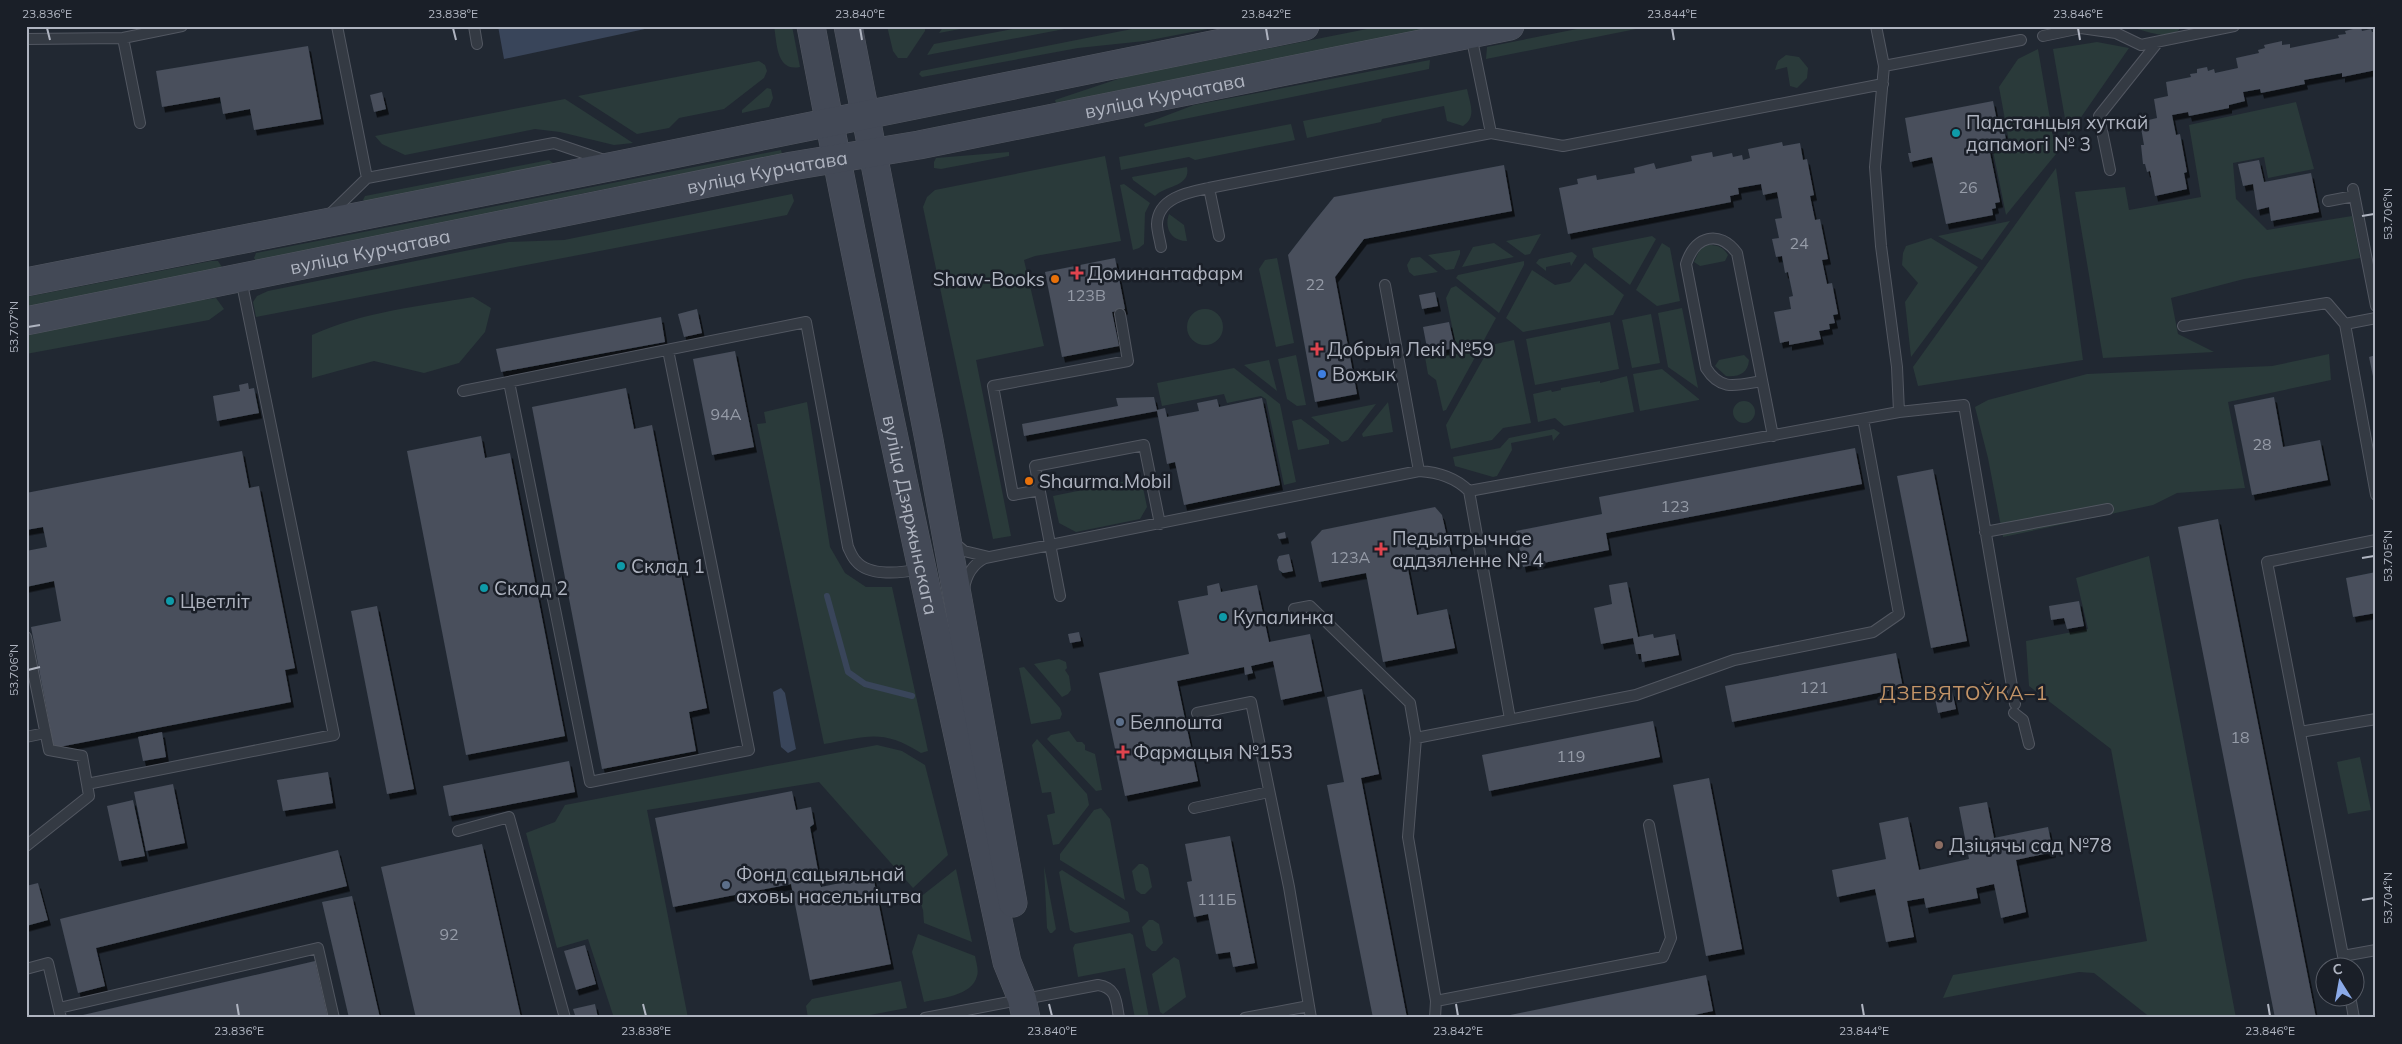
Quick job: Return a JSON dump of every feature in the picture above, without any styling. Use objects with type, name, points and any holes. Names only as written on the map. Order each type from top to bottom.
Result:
[{"type":"main road","name":"вуліца Дзяржынскага","points":[[811,26],[828,122],[888,414],[1007,962],[1024,1008]]},
{"type":"main road","name":"вуліца Дзяржынскага","points":[[848,26],[945,529],[1024,960],[1024,1008]]},
{"type":"main road","name":"вуліца Курчатава","points":[[26,282],[619,166],[1305,26]]},
{"type":"main road","name":"вуліца Курчатава","points":[[26,321],[241,280],[836,159],[1510,26]]},
{"type":"main road","points":[[233,242],[241,280]]},
{"type":"lane","points":[[26,39],[123,38],[182,26]]},
{"type":"lane","points":[[338,26],[367,178]]},
{"type":"lane","points":[[474,26],[477,44]]},
{"type":"lane","points":[[1876,26],[1884,66],[1875,167],[1881,246],[1897,367],[1899,412]]},
{"type":"lane","points":[[2043,36],[2082,28],[2116,33],[2141,45],[2234,26]]},
{"type":"lane","points":[[1471,34],[1491,133]]},
{"type":"lane","points":[[123,38],[140,123]]},
{"type":"lane","points":[[1884,66],[2021,40]]},
{"type":"lane","points":[[2110,170],[2099,116],[2158,42]]},
{"type":"lane","points":[[1162,247],[1157,222],[1164,207],[1180,194],[1491,133],[1563,146],[1883,84]]},
{"type":"lane","points":[[320,224],[367,178],[554,143],[619,166]]},
{"type":"lane","points":[[1209,188],[1219,236]]},
{"type":"lane","points":[[2328,201],[2353,192],[2376,306]]},
{"type":"lane","points":[[1762,380],[1737,385],[1724,385],[1712,378],[1706,368],[1686,264],[1690,252],[1698,243],[1710,239],[1720,239],[1730,244],[1737,254],[1762,380],[1773,436]]},
{"type":"lane","points":[[87,784],[334,735],[241,280]]},
{"type":"lane","points":[[1385,285],[1419,471]]},
{"type":"lane","points":[[2183,326],[2327,303],[2345,324],[2376,495]]},
{"type":"lane","points":[[1040,490],[1013,495],[993,386],[1128,361],[1120,314]]},
{"type":"lane","points":[[2345,324],[2376,318]]},
{"type":"lane","points":[[463,391],[806,322],[848,546],[856,562],[872,570],[906,573],[923,569]]},
{"type":"lane","points":[[509,382],[590,782],[684,764],[750,750],[668,350]]},
{"type":"lane","points":[[960,609],[965,584],[970,572],[978,562],[990,557],[1419,471],[1432,472],[1450,478],[1469,491],[1899,412],[1964,404],[2014,708],[2023,720],[2029,744]]},
{"type":"lane","points":[[1416,738],[1636,695],[1734,660],[1873,632],[1899,614],[1863,419]]},
{"type":"lane","points":[[1060,596],[1035,466],[1144,445],[1160,524]]},
{"type":"lane","points":[[1469,491],[1510,719]]},
{"type":"lane","points":[[1986,532],[2108,509]]},
{"type":"lane","points":[[945,529],[954,544],[964,551],[990,557]]},
{"type":"lane","points":[[2343,956],[2267,562],[2376,540]]},
{"type":"lane","points":[[1294,609],[1310,606],[1410,703],[1416,738],[1408,837],[1436,1001],[1435,1018]]},
{"type":"lane","points":[[26,637],[49,750],[82,756],[89,796],[26,846]]},
{"type":"lane","points":[[1197,713],[1251,702],[1311,1018]]},
{"type":"lane","points":[[2300,732],[2376,719]]},
{"type":"lane","points":[[26,737],[45,733]]},
{"type":"lane","points":[[1194,808],[1269,792]]},
{"type":"lane","points":[[458,832],[509,818],[565,1018]]},
{"type":"lane","points":[[1436,1001],[1664,957],[1671,938],[1650,825]]},
{"type":"lane","points":[[26,968],[48,963],[60,1013],[318,948],[334,1018]]},
{"type":"lane","points":[[2359,956],[2376,950]]},
{"type":"lane","points":[[925,1018],[1024,1008],[1098,985],[1109,987],[1114,993],[1119,1018]]},
{"type":"lane","points":[[1245,1018],[1309,1006]]},
{"type":"shaded area","points":[[774,26],[792,26],[800,67],[786,65],[782,61],[777,48]]},
{"type":"shaded area","points":[[887,26],[925,26],[925,31],[907,58],[898,58],[893,51]]},
{"type":"shaded area","points":[[944,26],[976,26],[939,33]]},
{"type":"shaded area","points":[[1029,26],[1080,26],[927,55],[934,44]]},
{"type":"shaded area","points":[[1147,26],[1223,26],[1145,41],[1078,48],[922,77],[919,74],[921,71]]},
{"type":"shaded area","points":[[1382,26],[1442,26],[1056,103],[1055,100],[1124,77]]},
{"type":"shaded area","points":[[1592,26],[1651,26],[1486,59],[1487,47]]},
{"type":"shaded area","points":[[2136,26],[2179,26],[2179,30],[2175,33],[2164,35],[2137,29]]},
{"type":"shaded area","points":[[2097,42],[2129,48],[2068,136],[2053,49]]},
{"type":"shaded area","points":[[2038,49],[2056,154],[2006,215],[1993,151],[2010,147],[1999,87],[2018,59]]},
{"type":"shaded area","points":[[1786,55],[1799,57],[1808,68],[1807,78],[1797,88],[1790,86],[1787,67],[1775,70],[1778,61]]},
{"type":"shaded area","points":[[1430,60],[1429,69],[1145,127],[1144,124],[1194,105]]},
{"type":"shaded area","points":[[759,61],[765,65],[767,71],[764,78],[724,109],[679,118],[669,128],[637,134],[578,96]]},
{"type":"shaded area","points":[[767,88],[771,89],[773,98],[769,107],[742,113],[742,110]]},
{"type":"shaded area","points":[[1467,89],[1471,114],[1470,119],[1463,126],[1447,121],[1444,106],[1307,138],[1303,121]]},
{"type":"shaded area","points":[[565,99],[633,143],[614,145],[560,132],[535,129],[405,155],[382,144],[375,136]]},
{"type":"shaded area","points":[[2296,102],[2314,169],[2268,178],[2264,157],[2233,163],[2236,199],[2267,230],[2352,216],[2360,258],[2244,279],[2171,298],[2178,334],[2214,352],[2103,358],[2075,192],[2125,187],[2129,210],[2201,197],[2189,125]]},
{"type":"shaded area","points":[[1291,124],[1295,140],[1195,160],[1189,157],[1121,170],[1119,157]]},
{"type":"shaded area","points":[[781,150],[782,154],[580,194],[506,215],[258,264],[254,258],[256,253]]},
{"type":"shaded area","points":[[1009,152],[1009,156],[941,169],[934,168],[936,158]]},
{"type":"shaded area","points":[[1105,156],[1121,241],[1035,256],[1024,260],[1044,346],[976,360],[1011,536],[993,539],[923,207],[927,197],[935,190]]},
{"type":"shaded area","points":[[549,160],[553,163],[551,167],[367,203],[363,200],[365,196]]},
{"type":"shaded area","points":[[1187,167],[1187,174],[1182,182],[1155,196],[1133,180],[1132,177]]},
{"type":"shaded area","points":[[2056,168],[2083,360],[1918,386],[1913,367]]},
{"type":"shaded area","points":[[1124,184],[1150,203],[1145,213],[1144,244],[1133,250],[1120,185]]},
{"type":"shaded area","points":[[792,194],[794,201],[787,215],[256,317],[253,302],[257,296],[268,291],[509,242],[564,240]]},
{"type":"shaded area","points":[[1169,214],[1184,225],[1187,241],[1177,239],[1170,233],[1167,224]]},
{"type":"shaded area","points":[[2010,221],[1982,260],[1938,236]]},
{"type":"shaded area","points":[[1541,234],[1530,254],[1525,255],[1506,241]]},
{"type":"shaded area","points":[[1652,236],[1656,239],[1630,285],[1594,257],[1592,248]]},
{"type":"shaded area","points":[[1931,238],[1978,267],[1911,357],[1905,302],[1918,283],[1902,265],[1903,253],[1906,246]]},
{"type":"shaded area","points":[[1494,243],[1514,257],[1462,267],[1473,247]]},
{"type":"shaded area","points":[[1662,243],[1670,248],[1680,301],[1657,306],[1636,290]]},
{"type":"shaded area","points":[[1708,245],[1722,248],[1728,255],[1725,261],[1700,266],[1694,262],[1700,249]]},
{"type":"shaded area","points":[[1460,250],[1454,269],[1446,270],[1428,255]]},
{"type":"shaded area","points":[[1572,252],[1577,256],[1571,266],[1570,262],[1546,267],[1546,271],[1536,263],[1539,259]]},
{"type":"shaded area","points":[[1420,257],[1438,272],[1414,276],[1409,272],[1407,265],[1411,258]]},
{"type":"shaded area","points":[[1277,258],[1294,343],[1276,347],[1259,269],[1265,260]]},
{"type":"shaded area","points":[[218,261],[222,267],[219,270],[26,309],[26,297]]},
{"type":"shaded area","points":[[1524,261],[1524,265],[1499,313],[1456,278],[1458,275]]},
{"type":"shaded area","points":[[1585,263],[1624,295],[1613,315],[1523,332],[1506,318],[1532,270],[1555,285],[1570,282]]},
{"type":"shaded area","points":[[1456,286],[1496,318],[1484,340],[1456,345],[1446,298],[1451,288]]},
{"type":"shaded area","points":[[473,297],[491,308],[485,332],[459,363],[424,373],[374,361],[312,378],[312,335],[371,315]]},
{"type":"shaded area","points":[[216,298],[224,309],[209,320],[26,354],[26,336],[147,308]]},
{"type":"shaded area","points":[[1682,308],[1698,388],[1668,367],[1658,313]]},
{"type":"shaded area","points":[[1205,309],[1212,310],[1218,314],[1222,320],[1222,334],[1218,340],[1212,344],[1205,345],[1198,344],[1192,340],[1188,334],[1187,327],[1188,320],[1192,314],[1198,310]]},
{"type":"shaded area","points":[[1651,314],[1660,363],[1632,368],[1622,320]]},
{"type":"shaded area","points":[[1610,322],[1619,369],[1535,385],[1526,339]]},
{"type":"shaded area","points":[[1514,340],[1531,423],[1503,428],[1492,440],[1451,449],[1446,425],[1491,345]]},
{"type":"shaded area","points":[[1478,347],[1479,350],[1446,410],[1443,411],[1436,380],[1428,374],[1425,357]]},
{"type":"shaded area","points":[[2329,354],[2331,380],[2228,402],[2245,488],[2177,493],[2153,505],[2003,537],[1988,458],[1975,407],[1988,400],[2087,374],[2272,366]]},
{"type":"shaded area","points":[[1296,355],[1306,405],[1297,406],[1287,399],[1278,359]]},
{"type":"shaded area","points":[[1744,355],[1749,360],[1747,369],[1742,374],[1726,376],[1715,366],[1719,360]]},
{"type":"shaded area","points":[[1269,360],[1277,391],[1244,365]]},
{"type":"shaded area","points":[[1234,368],[1280,404],[1296,482],[1284,485],[1266,399],[1261,396],[1227,403],[1224,394],[1162,406],[1157,383]]},
{"type":"shaded area","points":[[1662,369],[1699,400],[1640,411],[1633,374]]},
{"type":"shaded area","points":[[1627,376],[1634,412],[1564,426],[1555,418],[1538,422],[1533,394],[1551,390],[1552,392],[1561,390],[1561,388],[1600,381],[1600,383]]},
{"type":"shaded area","points":[[1744,401],[1752,404],[1755,412],[1752,420],[1744,423],[1736,420],[1733,412],[1736,404]]},
{"type":"shaded area","points":[[807,402],[830,547],[845,573],[866,587],[892,587],[928,751],[921,753],[895,740],[874,736],[824,744],[757,424],[766,423],[764,412]]},
{"type":"shaded area","points":[[1388,402],[1393,432],[1363,437],[1362,434]]},
{"type":"shaded area","points":[[1376,404],[1348,440],[1342,442],[1311,417]]},
{"type":"shaded area","points":[[1301,419],[1329,440],[1329,444],[1298,450],[1292,421]]},
{"type":"shaded area","points":[[1554,429],[1560,433],[1553,441],[1552,435],[1511,443],[1512,450],[1497,476],[1493,477],[1455,466],[1453,457],[1500,448],[1509,438]]},
{"type":"shaded area","points":[[1141,478],[1147,507],[1140,519],[1076,532],[1059,523],[1053,496]]},
{"type":"shaded area","points":[[2149,556],[2236,1018],[2151,1018],[2094,973],[2079,972],[1943,998],[1953,975],[2147,941],[2111,749],[2029,686],[2026,641],[2088,629],[2076,578]]},
{"type":"shaded area","points":[[1059,659],[1066,662],[1067,668],[1065,670],[1069,676],[1071,690],[1062,697],[1034,664]]},
{"type":"shaded area","points":[[1024,667],[1060,708],[1062,714],[1060,719],[1031,724],[1019,668]]},
{"type":"shaded area","points":[[1069,731],[1077,742],[1082,742],[1085,745],[1085,750],[1095,754],[1102,790],[1096,791],[1047,739],[1051,735]]},
{"type":"shaded area","points":[[1037,739],[1087,794],[1089,805],[1059,844],[1053,845],[1047,815],[1055,813],[1051,792],[1042,793],[1032,745]]},
{"type":"shaded area","points":[[877,745],[902,751],[925,765],[948,855],[913,888],[819,782],[647,810],[688,1018],[614,1018],[588,939],[557,948],[526,833],[555,822],[565,805]]},
{"type":"shaded area","points":[[2360,757],[2371,810],[2348,814],[2337,762]]},
{"type":"shaded area","points":[[1101,808],[1110,819],[1125,900],[1060,860],[1060,854],[1094,810]]},
{"type":"shaded area","points":[[1139,864],[1143,864],[1148,868],[1152,887],[1145,894],[1141,894],[1136,890],[1132,871]]},
{"type":"shaded area","points":[[1044,866],[1056,929],[1052,933],[1047,928]]},
{"type":"shaded area","points":[[956,869],[972,942],[924,923],[923,910],[919,898]]},
{"type":"shaded area","points":[[1062,870],[1128,912],[1130,922],[1075,933],[1070,930],[1059,872]]},
{"type":"shaded area","points":[[1149,920],[1159,924],[1163,943],[1156,951],[1152,951],[1146,946],[1142,927]]},
{"type":"shaded area","points":[[1130,933],[1133,935],[1149,1018],[1135,1018],[1125,968],[1078,977],[1073,948],[1075,944]]},
{"type":"shaded area","points":[[918,934],[975,956],[978,974],[974,983],[963,992],[924,1002],[912,952]]},
{"type":"shaded area","points":[[1174,957],[1179,960],[1186,997],[1163,1014],[1160,1012],[1152,974]]},
{"type":"shaded area","points":[[901,981],[907,1008],[854,1018],[808,1018],[806,1006],[812,999]]},
{"type":"water","points":[[498,26],[659,26],[504,59]]},
{"type":"water","points":[[781,688],[785,693],[796,749],[788,753],[781,747],[773,692]]},
{"type":"building","points":[[2361,27],[2362,31],[2371,29],[2372,32],[2376,32],[2376,70],[2342,77],[2342,73],[2304,80],[2305,84],[2261,93],[2260,89],[2243,92],[2245,101],[2229,105],[2229,108],[2189,116],[2188,112],[2172,115],[2176,135],[2180,134],[2187,172],[2184,173],[2187,189],[2155,196],[2150,171],[2147,172],[2145,164],[2143,164],[2141,145],[2144,145],[2140,122],[2157,118],[2154,99],[2168,96],[2166,82],[2191,77],[2190,74],[2197,73],[2197,69],[2207,67],[2208,71],[2214,69],[2215,73],[2238,68],[2236,58],[2259,53],[2258,50],[2265,48],[2264,45],[2282,41],[2282,45],[2290,44],[2290,48],[2339,38],[2338,35],[2346,34],[2345,31]]},
{"type":"building","points":[[308,46],[321,119],[254,130],[250,109],[223,114],[220,97],[162,107],[156,71]]},
{"type":"building","points":[[382,92],[386,109],[374,112],[370,95]]},
{"type":"building","points":[[1993,101],[1999,131],[2004,130],[2007,145],[1989,148],[2000,202],[1995,203],[1996,208],[1992,209],[1993,215],[1946,224],[1932,157],[1910,162],[1908,153],[1911,153],[1905,118]]},
{"type":"building","points":[[1782,142],[1783,146],[1800,143],[1803,160],[1807,159],[1814,195],[1810,196],[1815,220],[1820,219],[1828,259],[1822,260],[1827,284],[1832,283],[1838,314],[1833,315],[1835,323],[1829,324],[1830,329],[1819,331],[1821,339],[1789,345],[1789,341],[1780,343],[1774,312],[1791,309],[1789,297],[1793,296],[1788,272],[1785,273],[1782,256],[1776,257],[1772,239],[1779,238],[1775,219],[1782,218],[1777,192],[1763,195],[1761,184],[1738,188],[1739,194],[1730,196],[1731,202],[1568,234],[1559,188],[1578,184],[1577,179],[1596,175],[1597,180],[1635,173],[1634,168],[1654,163],[1656,169],[1692,161],[1691,156],[1712,152],[1713,157],[1732,153],[1733,157],[1742,155],[1743,160],[1750,158],[1748,149]]},
{"type":"building","points":[[2259,160],[2264,182],[2311,173],[2319,212],[2271,221],[2269,207],[2257,210],[2253,184],[2243,186],[2238,164]]},
{"type":"building","points":[[1504,165],[1512,211],[1364,239],[1335,277],[1357,394],[1315,402],[1288,255],[1312,224],[1334,197]]},
{"type":"building","points":[[1115,258],[1125,309],[1112,312],[1119,346],[1062,357],[1045,272]]},
{"type":"building","points":[[1435,292],[1438,306],[1422,309],[1419,295]]},
{"type":"building","points":[[697,309],[702,333],[684,337],[678,314]]},
{"type":"building","points":[[661,317],[665,342],[501,372],[496,349]]},
{"type":"building","points":[[1449,322],[1455,348],[1428,353],[1423,327]]},
{"type":"building","points":[[735,351],[754,447],[712,455],[693,359]]},
{"type":"building","points":[[2376,355],[2376,386],[2375,386],[2369,357]]},
{"type":"building","points":[[248,383],[249,389],[254,388],[259,413],[217,421],[213,396],[240,391],[239,385]]},
{"type":"building","name":"Склад 1","points":[[626,388],[634,429],[652,425],[707,708],[689,712],[696,751],[602,769],[532,407]]},
{"type":"building","points":[[1154,397],[1157,410],[1165,408],[1167,417],[1199,411],[1197,403],[1217,399],[1219,407],[1262,398],[1280,485],[1184,505],[1175,462],[1167,464],[1157,411],[1024,436],[1022,424],[1118,406],[1116,398]]},
{"type":"building","points":[[2274,397],[2283,447],[2320,440],[2328,480],[2252,495],[2234,405]]},
{"type":"building","name":"Склад 2","points":[[481,436],[485,458],[510,453],[565,736],[466,755],[407,451]]},
{"type":"building","points":[[1855,448],[1862,484],[1606,533],[1609,550],[1523,567],[1516,531],[1602,514],[1599,497]]},
{"type":"building","name":"Цветліт","points":[[242,451],[249,488],[259,486],[295,668],[285,670],[291,702],[54,748],[31,627],[61,621],[54,581],[26,587],[26,551],[47,547],[43,527],[26,530],[26,493]]},
{"type":"building","points":[[1933,469],[1967,641],[1931,648],[1897,476]]},
{"type":"building","points":[[1435,507],[1442,515],[1451,555],[1407,564],[1417,615],[1447,609],[1455,648],[1383,662],[1366,573],[1319,582],[1311,542],[1322,530]]},
{"type":"building","points":[[2218,519],[2316,1018],[2275,1018],[2178,527]]},
{"type":"building","points":[[1285,532],[1286,538],[1279,539],[1277,534]]},
{"type":"building","points":[[1289,554],[1293,571],[1283,573],[1279,570],[1277,560],[1279,556]]},
{"type":"building","points":[[2376,572],[2376,613],[2353,617],[2346,578]]},
{"type":"building","points":[[1627,582],[1638,637],[1653,634],[1654,638],[1675,634],[1679,655],[1642,662],[1641,654],[1636,654],[1633,638],[1601,644],[1594,608],[1612,604],[1609,585]]},
{"type":"building","points":[[1219,583],[1221,592],[1257,585],[1269,642],[1310,634],[1322,691],[1281,700],[1273,661],[1251,666],[1253,673],[1245,675],[1244,667],[1177,681],[1198,781],[1125,796],[1099,673],[1189,654],[1178,601],[1208,595],[1207,586]]},
{"type":"building","points":[[2079,601],[2084,626],[2067,629],[2064,618],[2051,620],[2049,606]]},
{"type":"building","points":[[377,606],[414,789],[387,794],[351,611]]},
{"type":"building","points":[[1079,632],[1081,641],[1070,643],[1068,634]]},
{"type":"building","points":[[1896,653],[1903,688],[1732,722],[1725,686]]},
{"type":"building","points":[[1362,689],[1379,774],[1361,778],[1407,1018],[1373,1018],[1327,785],[1344,782],[1327,697]]},
{"type":"building","points":[[1952,691],[1956,709],[1938,713],[1934,694]]},
{"type":"building","points":[[1653,721],[1660,757],[1489,791],[1482,755]]},
{"type":"building","points":[[162,732],[166,757],[143,761],[138,737]]},
{"type":"building","points":[[569,761],[575,792],[449,816],[443,786]]},
{"type":"building","points":[[328,772],[333,803],[283,811],[277,780]]},
{"type":"building","points":[[1709,778],[1742,949],[1706,956],[1673,785]]},
{"type":"building","points":[[173,784],[185,843],[146,851],[134,792]]},
{"type":"building","name":"Фонд сацыяльнай аховы насельніцтва","points":[[792,791],[796,810],[811,807],[814,824],[810,827],[821,887],[873,876],[891,964],[810,980],[791,884],[673,907],[655,818]]},
{"type":"building","points":[[133,800],[145,856],[119,861],[107,806]]},
{"type":"building","points":[[1987,802],[1994,838],[2048,827],[2053,852],[2016,860],[2026,912],[2001,918],[1994,884],[1976,888],[1978,898],[1926,908],[1924,898],[1907,901],[1914,937],[1886,942],[1875,889],[1837,897],[1832,870],[1886,859],[1879,823],[1908,817],[1919,870],[1969,859],[1959,807]]},
{"type":"building","points":[[1230,836],[1255,963],[1233,967],[1230,952],[1216,954],[1208,914],[1194,917],[1187,882],[1192,881],[1185,844]]},
{"type":"building","points":[[482,844],[521,1018],[416,1018],[381,867]]},
{"type":"building","points":[[338,850],[347,886],[96,948],[105,986],[78,993],[60,919]]},
{"type":"building","points":[[38,883],[48,920],[26,926],[26,886]]},
{"type":"building","points":[[352,896],[380,1018],[349,1018],[322,902]]},
{"type":"building","points":[[585,945],[596,984],[576,990],[564,951]]},
{"type":"building","points":[[315,961],[328,1018],[83,1018],[83,1015]]},
{"type":"building","points":[[1706,975],[1713,1011],[1680,1018],[1496,1018]]},
{"type":"building","points":[[595,1004],[598,1018],[576,1018],[573,1009]]},
{"type":"waterway","points":[[827,596],[848,672],[865,684],[912,696]]},
{"type":"place","name":"Падстанцыя хуткай дапамогі № 3","points":[[1956,133]]},
{"type":"place","name":"Доминантафарм","points":[[1077,273]]},
{"type":"place","name":"Shaw-Books","points":[[1055,279]]},
{"type":"place","name":"Добрыя Лекі №59","points":[[1317,349]]},
{"type":"place","name":"Вожык","points":[[1322,374]]},
{"type":"place","name":"Shaurma.Mobil","points":[[1029,481]]},
{"type":"place","name":"Педыятрычнае аддзяленне № 4","points":[[1381,549]]},
{"type":"place","name":"Склад 1","points":[[621,566]]},
{"type":"place","name":"Склад 2","points":[[484,588]]},
{"type":"place","name":"Цветліт","points":[[170,601]]},
{"type":"place","name":"Купалинка","points":[[1223,617]]},
{"type":"place","name":"Белпошта","points":[[1120,722]]},
{"type":"place","name":"Фармацыя №153","points":[[1123,752]]},
{"type":"place","name":"Дзіцячы сад №78","points":[[1939,845]]},
{"type":"place","name":"Фонд сацыяльнай аховы насельніцтва","points":[[726,885]]},
{"type":"district","name":"ДЗЕВЯТОЎКА–1","points":[[1964,692]]}]
